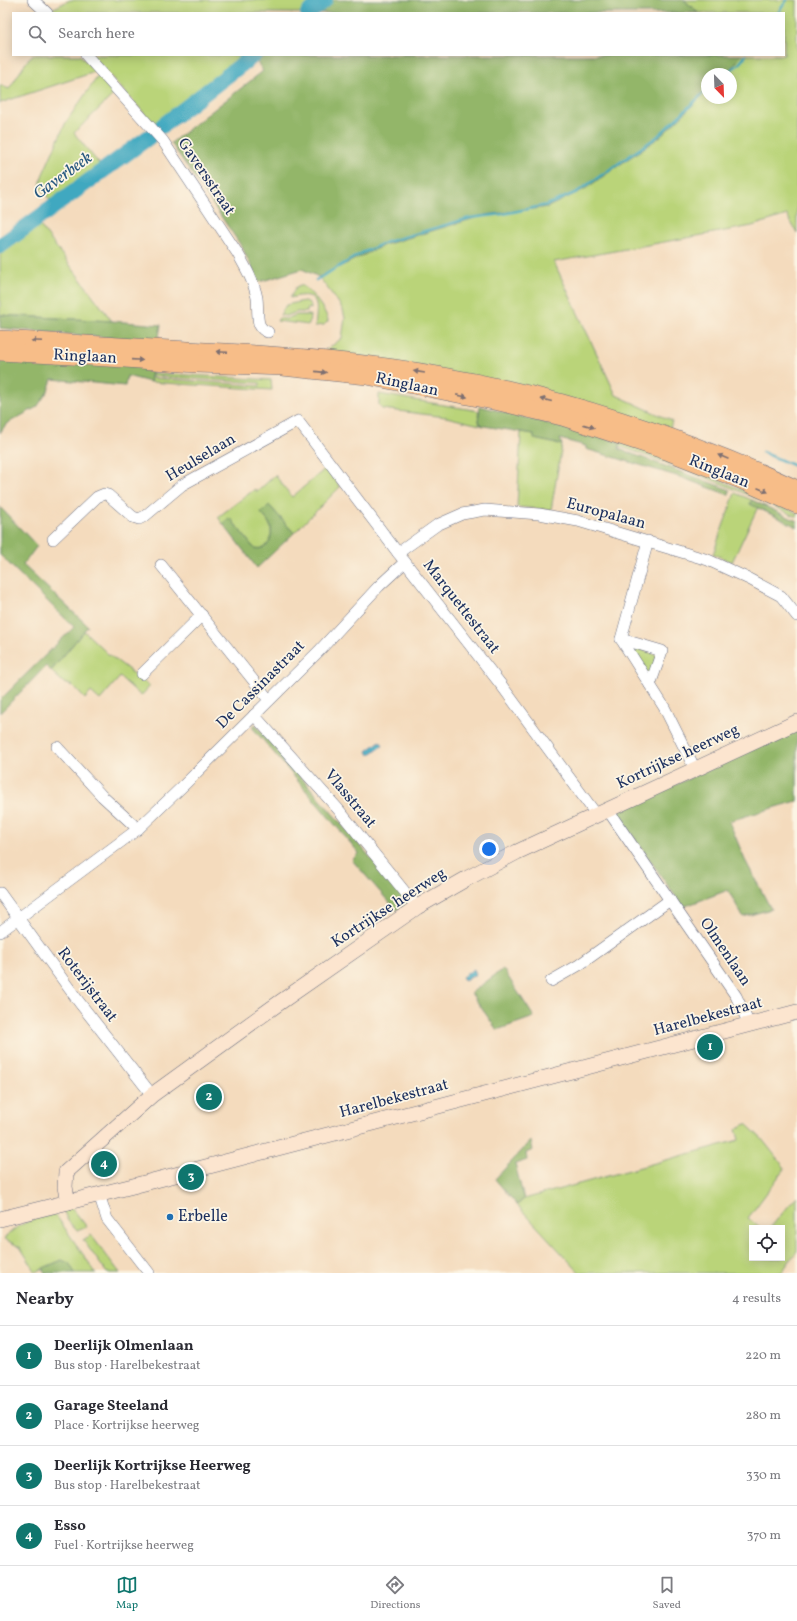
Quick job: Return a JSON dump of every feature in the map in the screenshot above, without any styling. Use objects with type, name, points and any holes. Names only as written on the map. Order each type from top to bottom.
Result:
[{"type":"main road","name":"Ringlaan","points":[[0,339],[303,357],[367,364],[438,375],[502,388],[579,408],[646,429],[716,454],[797,489]]},
{"type":"main road","name":"Ringlaan","points":[[0,352],[282,368],[367,376],[503,403],[562,417],[669,452],[738,479],[797,505]]},
{"type":"street","points":[[33,0],[46,12]]},
{"type":"street","name":"Gaversstraat","points":[[87,56],[163,141],[234,247],[246,267],[254,286],[260,325],[263,330],[268,332]]},
{"type":"street","name":"Heulselaan","points":[[53,540],[96,497],[104,494],[108,495],[133,517],[139,519],[145,516],[182,485],[298,421]]},
{"type":"street","name":"Marquettestraat","points":[[298,421],[401,557],[602,812]]},
{"type":"street","name":"Europalaan","points":[[401,557],[437,525],[462,514],[485,510],[539,514],[578,521],[708,560],[781,596],[797,616]]},
{"type":"street","points":[[648,541],[621,639],[664,706],[695,769]]},
{"type":"street","name":"De Cassinastraat","points":[[0,932],[138,829],[319,651],[379,586],[401,557]]},
{"type":"street","points":[[161,565],[269,700]]},
{"type":"street","points":[[142,674],[202,615]]},
{"type":"street","points":[[621,639],[662,651],[650,685]]},
{"type":"street","name":"Vlasstraat","points":[[254,715],[338,809],[417,908]]},
{"type":"street","name":"Kortrijkse heerweg","points":[[68,1202],[65,1187],[66,1172],[152,1095],[279,1003],[417,908],[466,878],[517,852],[797,722]]},
{"type":"street","points":[[57,748],[102,796],[138,829]]},
{"type":"street","name":"Olmenlaan","points":[[602,812],[670,900],[736,996],[749,1024]]},
{"type":"street","name":"Roterijstraat","points":[[0,893],[79,1002],[152,1095]]},
{"type":"street","points":[[551,981],[579,965],[670,900]]},
{"type":"street","name":"Harelbekestraat","points":[[3,1221],[68,1202],[797,1012]]},
{"type":"street","points":[[99,1194],[107,1220],[149,1273]]},
{"type":"green space","points":[[70,0],[317,0],[302,12],[52,12],[50,10]]},
{"type":"green space","points":[[333,0],[684,0],[698,12],[317,12]]},
{"type":"green space","points":[[684,0],[797,0],[797,233],[787,215],[752,226],[554,262],[616,395],[672,421],[669,432],[321,354],[342,338],[345,318],[343,310],[338,302],[319,277],[384,245],[485,215],[548,207],[661,136],[701,97],[701,104],[737,104],[737,68],[731,68],[740,56],[785,56],[785,12],[698,12]]},
{"type":"green space","points":[[32,56],[81,56],[95,72],[0,103],[0,85],[9,89]]},
{"type":"green space","points":[[92,56],[246,56],[156,126]]},
{"type":"green space","points":[[265,56],[740,56],[731,68],[701,68],[701,97],[661,136],[585,189],[548,207],[485,215],[384,245],[319,277],[302,269],[259,282],[242,247],[171,143],[263,71],[257,62]]},
{"type":"green space","points":[[98,76],[114,94],[74,133],[101,166],[52,203],[40,187],[42,176],[66,122]]},
{"type":"green space","points":[[38,223],[112,321],[0,315],[0,249]]},
{"type":"green space","points":[[300,285],[308,290],[325,312],[328,321],[324,325],[315,326],[316,304],[311,297],[300,296],[290,298],[296,287]]},
{"type":"green space","points":[[304,301],[308,302],[311,309],[308,308],[307,312],[297,312],[286,316],[280,315],[286,305]]},
{"type":"green space","points":[[0,315],[161,325],[158,342],[0,328]]},
{"type":"green space","points":[[296,315],[310,315],[309,325],[277,321],[279,318],[286,319]]},
{"type":"green space","points":[[0,359],[153,366],[150,382],[127,376],[125,386],[52,379],[48,391],[37,407],[6,424],[0,433]]},
{"type":"green space","points":[[152,373],[271,380],[272,390],[150,382],[150,378],[260,386],[260,383],[151,376]]},
{"type":"green space","points":[[379,394],[479,411],[478,422],[484,426],[446,417],[382,409],[379,405]]},
{"type":"green space","points":[[480,406],[620,442],[619,449],[730,490],[729,495],[680,477],[586,449],[586,446],[560,439],[562,445],[534,439],[534,434],[484,426],[478,422]]},
{"type":"green space","points":[[521,432],[534,434],[535,439],[562,445],[551,510],[517,507]]},
{"type":"green space","points":[[620,442],[666,457],[797,513],[797,517],[709,479],[619,446]]},
{"type":"green space","points":[[326,468],[340,487],[294,533],[269,505],[261,513],[270,526],[271,538],[270,543],[262,548],[256,549],[253,547],[230,518],[223,524],[218,517],[255,489],[257,492],[275,475],[292,497]]},
{"type":"green space","points":[[735,493],[752,500],[750,504],[758,507],[732,562],[713,554]]},
{"type":"green space","points":[[752,500],[797,521],[797,527],[750,504]]},
{"type":"green space","points":[[269,505],[294,533],[257,568],[223,524],[230,518],[253,547],[256,549],[262,548],[269,543],[271,534],[271,526],[261,513]]},
{"type":"green space","points":[[0,507],[37,546],[23,565],[88,626],[51,671],[46,666],[0,713],[0,700],[74,627],[0,555]]},
{"type":"green space","points":[[84,631],[108,654],[150,686],[141,696],[120,677],[100,700],[91,692],[85,699],[73,686],[64,683],[51,671]]},
{"type":"green space","points":[[631,646],[657,655],[650,677]]},
{"type":"green space","points":[[255,724],[409,902],[396,910],[352,860],[359,853],[252,727]]},
{"type":"green space","points":[[797,729],[797,801],[729,821],[745,860],[771,909],[743,917],[728,890],[683,907],[616,812]]},
{"type":"green space","points":[[503,969],[534,1017],[497,1030],[471,993]]},
{"type":"green space","points":[[746,1124],[761,1138],[785,1168],[748,1218],[756,1225],[749,1225],[749,1261],[785,1261],[785,1225],[773,1225],[797,1196],[797,1251],[781,1273],[580,1273],[517,1205],[524,1199],[739,1140],[736,1129]]},
{"type":"green space","points":[[531,1141],[533,1150],[526,1153],[527,1160],[515,1164],[524,1199],[517,1205],[495,1179]]},
{"type":"green space","points":[[72,1208],[87,1227],[77,1231],[68,1221],[63,1210]]},
{"type":"green space","points":[[55,1214],[96,1273],[75,1273],[62,1260],[36,1272],[20,1247],[4,1239],[9,1233],[27,1222],[40,1217]]},
{"type":"green space","points":[[91,1235],[120,1273],[107,1273],[83,1240]]},
{"type":"green space","points":[[62,1260],[69,1263],[75,1273],[45,1273],[43,1268]]},
{"type":"water","points":[[380,741],[383,745],[369,755],[367,751]]},
{"type":"water","points":[[474,969],[476,974],[465,981],[462,977]]},
{"type":"waterway","name":"Gaverbeek","points":[[309,12],[325,0]]},
{"type":"waterway","points":[[779,12],[787,0]]},
{"type":"waterway","name":"Gaverbeek","points":[[162,126],[253,56]]},
{"type":"waterway","points":[[733,68],[745,56]]},
{"type":"waterway","points":[[316,280],[362,253],[387,242],[470,218],[503,214],[547,205],[577,192],[657,137],[701,96]]},
{"type":"waterway","name":"Gaverbeek","points":[[0,246],[149,137]]},
{"type":"waterway","points":[[762,452],[797,467]]},
{"type":"place","name":"Deerlijk Olmenlaan","points":[[710,1047]]},
{"type":"place","name":"Garage Steeland","points":[[209,1097]]},
{"type":"place","name":"Esso","points":[[104,1164]]},
{"type":"place","name":"Deerlijk Kortrijkse Heerweg","points":[[191,1177]]},
{"type":"place","name":"Erbelle","points":[[170,1217]]}]
